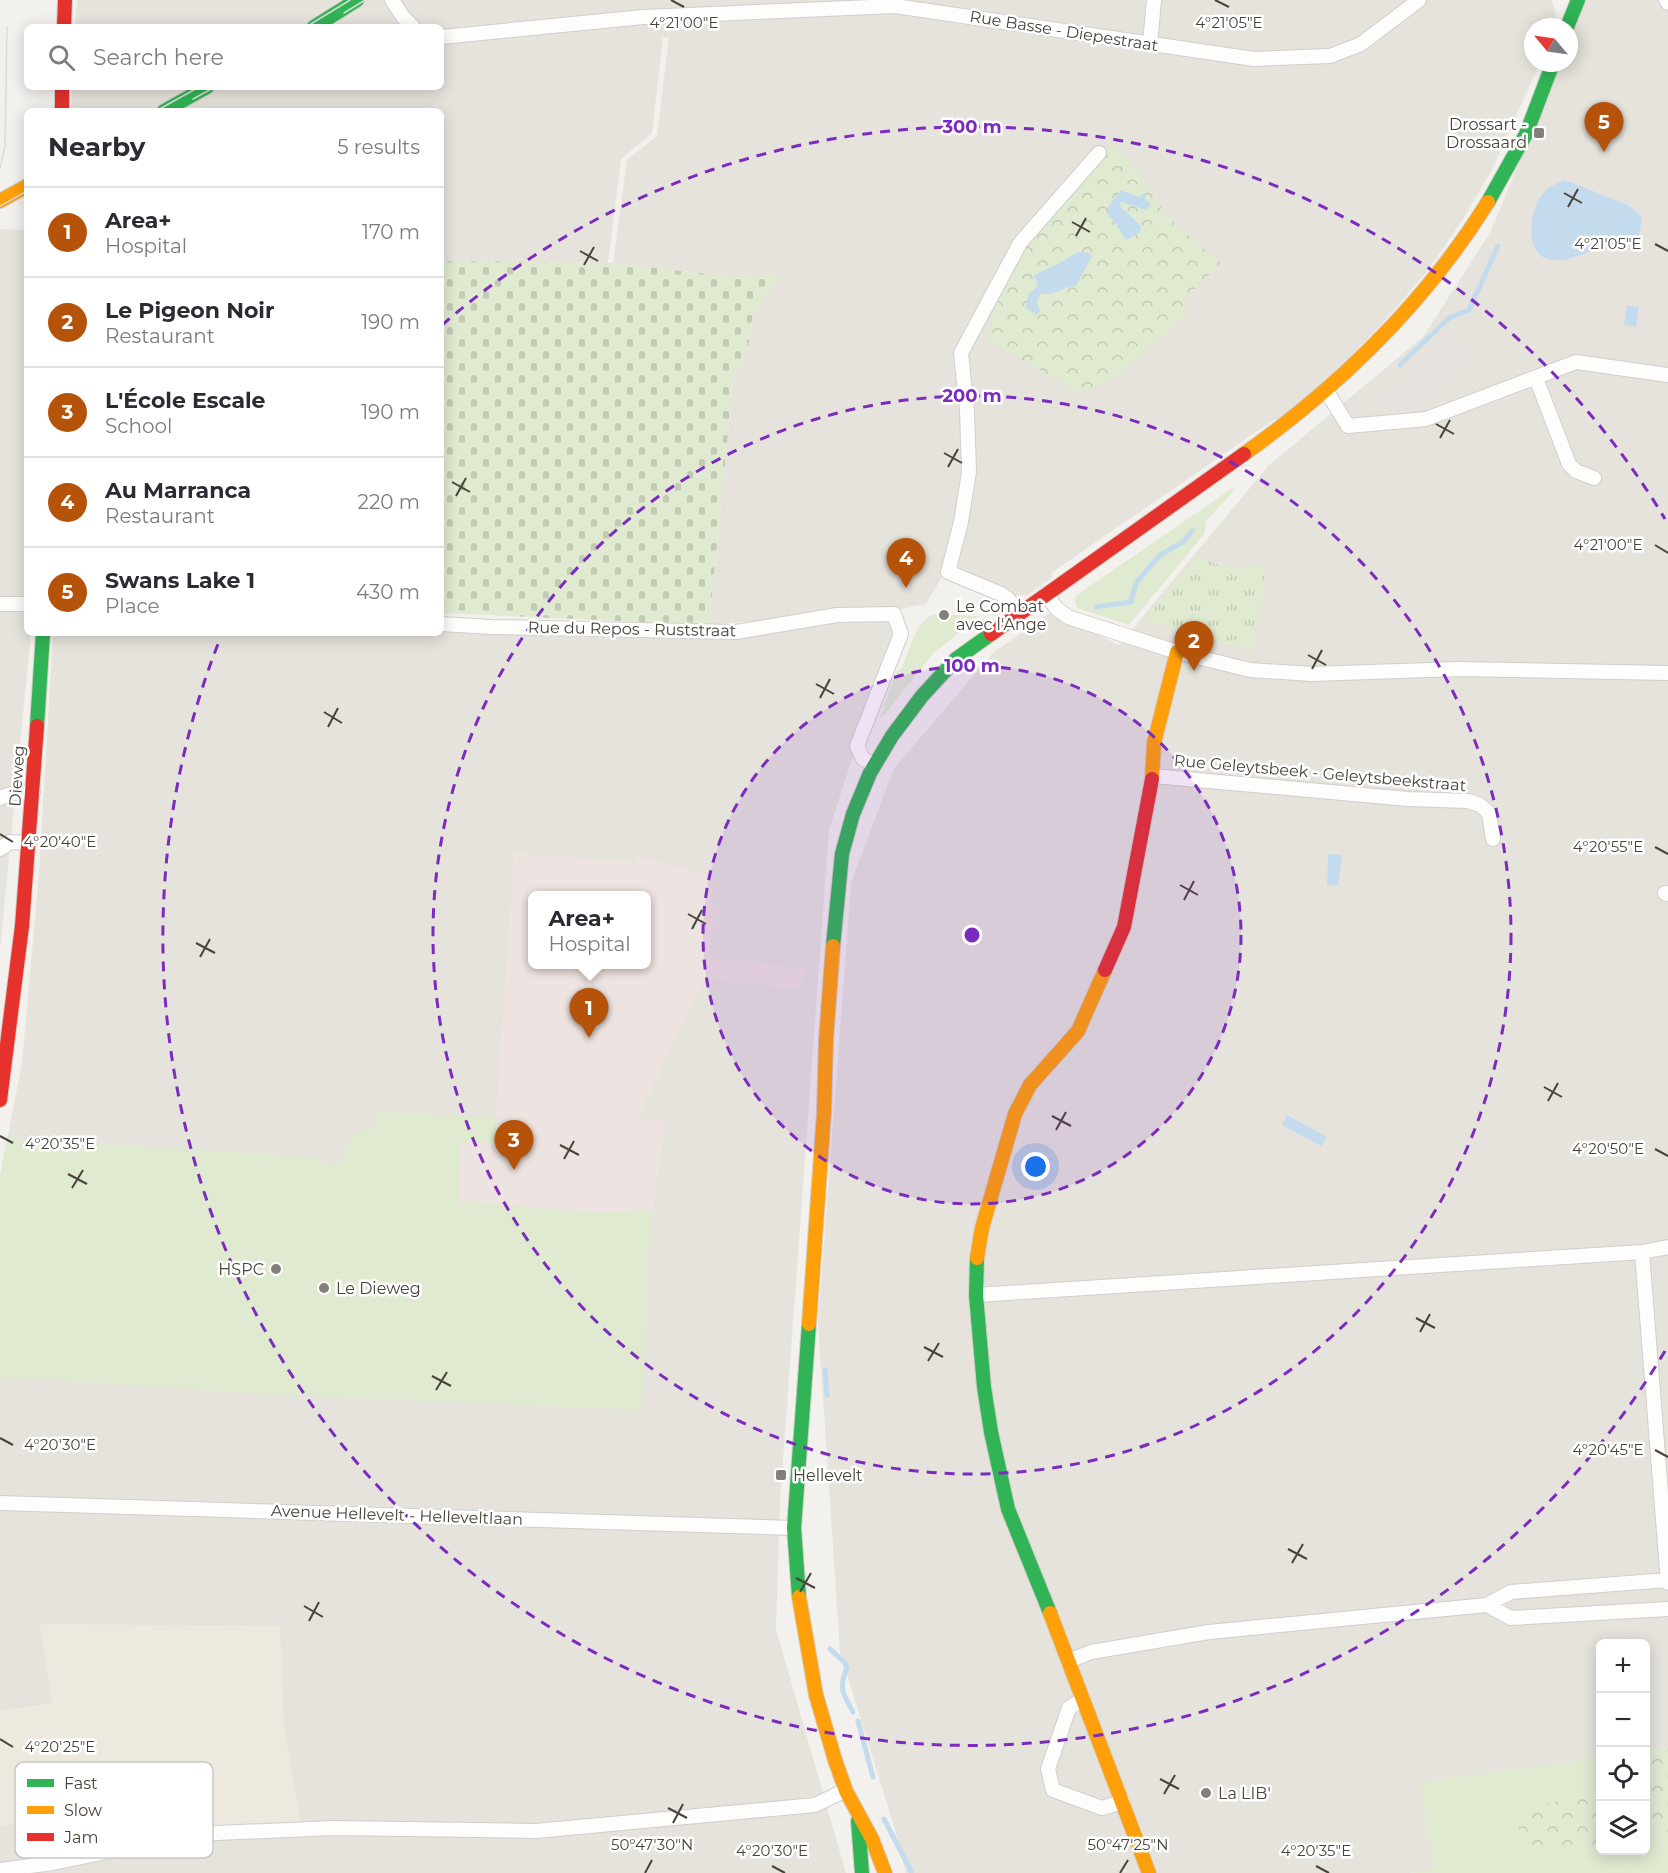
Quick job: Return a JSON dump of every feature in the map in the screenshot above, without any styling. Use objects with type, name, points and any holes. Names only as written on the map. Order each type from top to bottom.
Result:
[{"type":"main road","points":[[63,24],[65,0]]},
{"type":"main road","points":[[325,24],[357,0]]},
{"type":"main road","points":[[1571,18],[1578,0]]},
{"type":"main road","points":[[885,1873],[872,1839],[846,1790],[825,1723],[808,1660],[796,1587],[794,1528],[825,1113],[824,1075],[829,979],[844,846],[874,765],[886,743],[937,678],[956,659],[1288,423],[1327,392],[1371,350],[1425,291],[1476,221],[1521,144],[1550,72]]},
{"type":"main road","points":[[62,90],[62,108]]},
{"type":"main road","points":[[169,108],[202,90]]},
{"type":"main road","points":[[0,201],[24,188]]},
{"type":"main road","name":"Dieweg","points":[[0,1100],[9,1044],[29,843],[43,636]]},
{"type":"main road","name":"Rue Geleytsbeek - Geleytsbeekstraat","points":[[1149,1873],[1069,1661],[1008,1509],[991,1432],[984,1387],[976,1295],[977,1260],[982,1228],[1015,1114],[1030,1085],[1078,1031],[1124,927],[1153,776],[1154,743],[1177,652]]},
{"type":"main road","points":[[858,1815],[862,1873]]},
{"type":"street","points":[[392,0],[410,24]]},
{"type":"street","points":[[1150,44],[1154,0]]},
{"type":"street","name":"Rue Basse - Diepestraat","points":[[444,37],[643,17],[895,6],[1254,59],[1330,56],[1361,44],[1419,0]]},
{"type":"street","points":[[1019,613],[1001,594],[948,572],[961,522],[969,472],[967,411],[961,362],[964,346],[1020,243],[1099,153]]},
{"type":"street","points":[[1327,392],[1348,426],[1426,419],[1576,362],[1668,375]]},
{"type":"street","points":[[1536,378],[1569,464],[1575,471],[1594,478]]},
{"type":"street","points":[[1046,594],[1057,609],[1068,617],[1177,652],[1250,670],[1312,674],[1458,669],[1668,674]]},
{"type":"street","points":[[0,604],[24,604]]},
{"type":"street","name":"Rue du Repos - Ruststraat","points":[[444,624],[736,632],[837,615],[894,614],[901,634],[858,746],[863,759],[874,765]]},
{"type":"street","name":"Rue Geleytsbeek - Geleytsbeekstraat","points":[[1153,776],[1408,799],[1468,801],[1480,805],[1489,813],[1493,839]]},
{"type":"street","points":[[0,798],[14,793],[33,792]]},
{"type":"street","points":[[0,849],[10,842],[29,843]]},
{"type":"street","points":[[976,1295],[1642,1252],[1668,1248]]},
{"type":"street","points":[[1069,1661],[1091,1652],[1209,1632],[1487,1605],[1511,1592],[1668,1581],[1642,1252]]},
{"type":"street","name":"Avenue Hellevelt - Helleveltlaan","points":[[0,1503],[794,1528]]},
{"type":"street","points":[[1487,1605],[1510,1618],[1668,1609]]},
{"type":"street","points":[[1083,1699],[1069,1708],[1048,1769],[1053,1790],[1102,1808],[1123,1802]]},
{"type":"street","points":[[213,1833],[334,1828],[536,1831],[815,1805],[846,1790]]},
{"type":"street","points":[[0,1870],[77,1858]]},
{"type":"shaded area","points":[[77,0],[1552,0],[1556,18],[1524,18],[1524,72],[1536,72],[1492,170],[1463,219],[1431,266],[1358,349],[1278,423],[1275,419],[1051,573],[1053,577],[1027,595],[1011,596],[949,565],[926,604],[900,609],[709,625],[734,372],[743,362],[753,313],[781,275],[725,276],[613,263],[627,160],[657,136],[669,37],[663,37],[652,133],[621,159],[608,263],[444,261],[444,108],[71,108],[72,90],[444,90],[444,24],[75,24]]},
{"type":"shaded area","points":[[1586,0],[1668,0],[1668,1748],[1650,1750],[1650,1639],[1596,1639],[1596,1758],[1421,1782],[1433,1869],[1410,1873],[906,1873],[898,1839],[840,1652],[818,1323],[851,883],[894,768],[994,652],[1051,612],[1119,645],[1269,465],[1423,337],[1490,233],[1556,72],[1578,72],[1578,20]]},
{"type":"shaded area","points":[[0,229],[24,230],[24,636],[31,636],[0,950]]},
{"type":"shaded area","points":[[1446,327],[1472,352],[1449,383],[1409,409],[1377,405],[1379,389],[1397,390]]},
{"type":"shaded area","points":[[879,618],[888,622],[892,632],[829,830],[780,1501],[776,1629],[846,1873],[0,1873],[0,1176],[22,1063],[39,874],[53,636],[444,636],[444,629],[727,636]]},
{"type":"shaded area","points":[[514,853],[634,862],[637,856],[712,876],[711,905],[719,907],[718,931],[712,931],[709,957],[805,968],[803,990],[705,979],[637,1119],[666,1121],[653,1209],[606,1213],[458,1201],[460,1145],[472,1141],[496,1143],[498,1131],[496,1118]]},
{"type":"shaded area","points":[[40,1624],[280,1626],[284,1728],[301,1822],[240,1824],[213,1828],[213,1762],[15,1762],[15,1823],[0,1826],[0,1711],[52,1703]]},
{"type":"green space","points":[[1114,144],[1139,171],[1167,217],[1221,263],[1184,299],[1188,314],[1115,377],[1083,394],[988,342],[996,299],[1033,236]]},
{"type":"green space","points":[[444,261],[613,263],[725,276],[782,275],[753,313],[743,362],[734,372],[709,625],[444,613]]},
{"type":"green space","points":[[1234,487],[1232,493],[1205,522],[1205,533],[1129,625],[1077,608],[1075,600],[1077,595]]},
{"type":"green space","points":[[1199,556],[1231,568],[1266,564],[1254,651],[1143,620],[1195,557]]},
{"type":"green space","points":[[936,614],[979,616],[933,654],[880,717],[897,671],[902,668],[918,628],[929,617]]},
{"type":"green space","name":"Le Dieweg","points":[[374,1111],[496,1118],[498,1131],[496,1144],[472,1141],[460,1145],[458,1201],[606,1213],[653,1209],[648,1259],[642,1410],[284,1395],[0,1377],[0,1175],[7,1138],[301,1156],[333,1164],[334,1161],[344,1161],[345,1146],[349,1146],[349,1137],[373,1127]]},
{"type":"green space","points":[[1668,1748],[1668,1838],[1650,1840],[1650,1750]]},
{"type":"green space","points":[[1596,1758],[1596,1796],[1517,1807],[1522,1853],[1596,1845],[1596,1855],[1650,1855],[1650,1840],[1668,1838],[1668,1873],[1410,1873],[1433,1868],[1421,1782]]},
{"type":"green space","points":[[1596,1796],[1596,1845],[1521,1853],[1517,1807]]},
{"type":"water","points":[[1565,180],[1628,205],[1642,217],[1638,244],[1615,243],[1567,259],[1548,259],[1540,255],[1535,249],[1531,232],[1536,205],[1545,191]]},
{"type":"water","points":[[1121,190],[1139,197],[1146,195],[1145,198],[1151,205],[1147,210],[1120,202],[1121,207],[1142,227],[1139,233],[1126,240],[1107,214],[1107,208]]},
{"type":"water","points":[[1078,252],[1092,256],[1076,286],[1050,294],[1041,293],[1037,302],[1040,311],[1037,315],[1026,308],[1028,295],[1038,286],[1034,275]]},
{"type":"water","points":[[1627,305],[1639,307],[1636,327],[1624,325]]},
{"type":"water","points":[[1328,854],[1342,855],[1338,886],[1327,885]]},
{"type":"water","points":[[1287,1115],[1327,1137],[1321,1146],[1282,1125]]},
{"type":"waterway","points":[[1400,365],[1449,318],[1469,310],[1498,246]]},
{"type":"waterway","points":[[1096,607],[1131,602],[1136,583],[1160,555],[1183,542],[1192,531]]},
{"type":"waterway","points":[[825,1370],[827,1395]]},
{"type":"waterway","points":[[830,1649],[845,1663],[847,1668],[842,1686],[853,1712]]},
{"type":"waterway","points":[[858,1721],[873,1777]]},
{"type":"waterway","points":[[884,1819],[911,1871]]},
{"type":"tram line","points":[[311,24],[350,0]]},
{"type":"tram line","points":[[344,13],[365,0]]},
{"type":"tram line","points":[[0,168],[5,147],[7,27]]},
{"type":"tram line","points":[[161,108],[194,90]]},
{"type":"tram line","points":[[193,99],[210,90]]},
{"type":"tram line","points":[[0,206],[24,193]]},
{"type":"traffic: fast","points":[[319,24],[357,0]]},
{"type":"traffic: fast","points":[[1571,18],[1578,0]]},
{"type":"traffic: fast","points":[[1488,202],[1526,134],[1550,72]]},
{"type":"traffic: fast","points":[[169,108],[202,90]]},
{"type":"traffic: fast","points":[[833,946],[842,854],[853,814],[870,773],[892,736],[922,696],[956,659],[991,634]]},
{"type":"traffic: fast","points":[[37,726],[43,636]]},
{"type":"traffic: fast","points":[[977,1258],[976,1295],[984,1387],[991,1432],[1008,1509],[1050,1613]]},
{"type":"traffic: fast","points":[[799,1597],[794,1528],[809,1324]]},
{"type":"traffic: fast","points":[[858,1821],[862,1873]]},
{"type":"traffic: slow","points":[[0,201],[24,188]]},
{"type":"traffic: slow","points":[[1244,454],[1314,400],[1379,340],[1437,274],[1488,202]]},
{"type":"traffic: slow","points":[[1152,779],[1154,743],[1177,652]]},
{"type":"traffic: slow","points":[[809,1324],[833,946]]},
{"type":"traffic: slow","points":[[977,1258],[982,1228],[1015,1114],[1030,1085],[1078,1031],[1105,970]]},
{"type":"traffic: slow","points":[[799,1597],[816,1695],[835,1760],[846,1791],[872,1839],[885,1873]]},
{"type":"traffic: slow","points":[[1050,1613],[1149,1873]]},
{"type":"traffic: jam","points":[[64,24],[65,0]]},
{"type":"traffic: jam","points":[[62,90],[62,108]]},
{"type":"traffic: jam","points":[[991,634],[1244,454]]},
{"type":"traffic: jam","points":[[0,1100],[22,926],[37,726]]},
{"type":"traffic: jam","points":[[1105,970],[1124,927],[1152,779]]},
{"type":"place","name":"Drossart - Drossaard","points":[[1539,133]]},
{"type":"place","name":"Swans Lake 1","points":[[1604,152]]},
{"type":"place","name":"Au Marranca","points":[[906,588]]},
{"type":"place","name":"Le Combat avec l'Ange","points":[[944,615]]},
{"type":"place","name":"Le Pigeon Noir","points":[[1194,671]]},
{"type":"place","name":"Area+","points":[[589,1038]]},
{"type":"place","name":"L'École Escale","points":[[514,1170]]},
{"type":"place","name":"HSPC","points":[[276,1269]]},
{"type":"place","name":"Le Dieweg","points":[[324,1288]]},
{"type":"place","name":"Hellevelt","points":[[781,1475]]},
{"type":"place","name":"La LIB'","points":[[1206,1793]]}]
